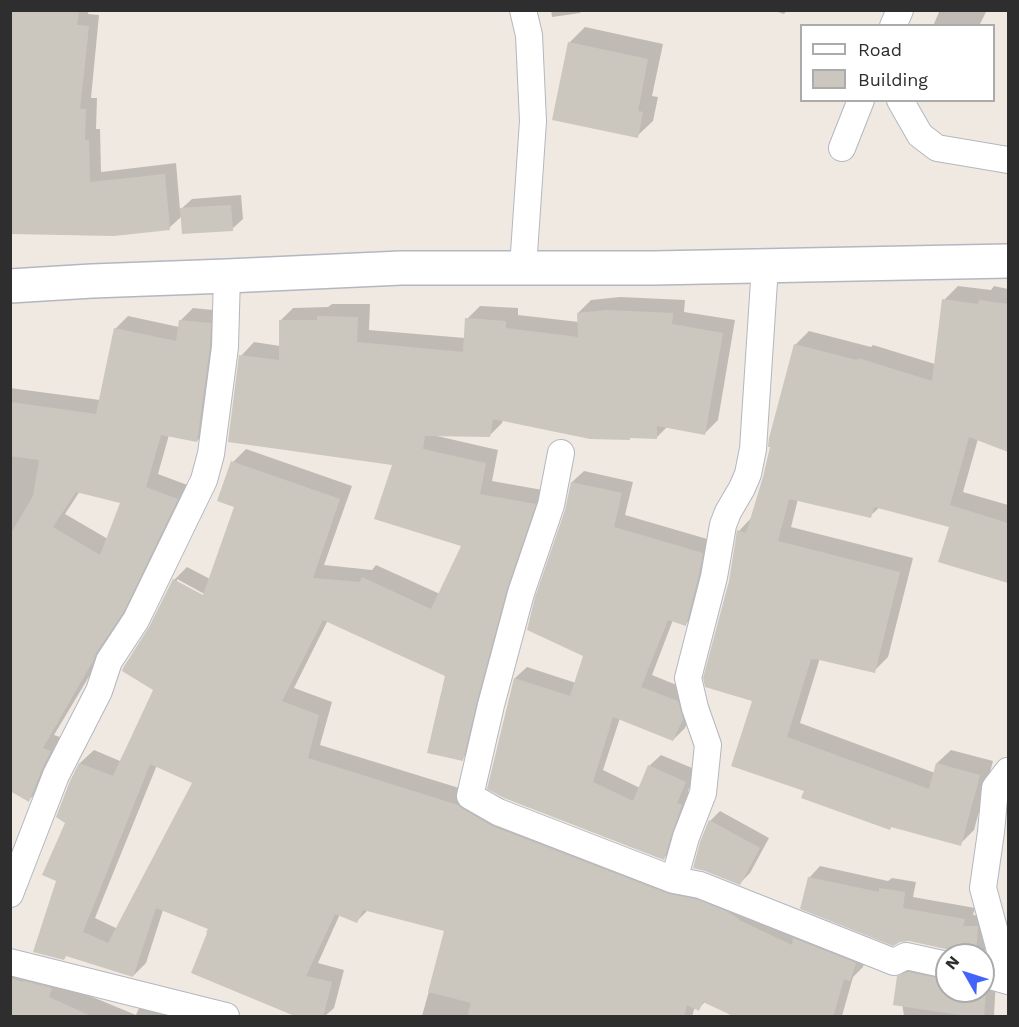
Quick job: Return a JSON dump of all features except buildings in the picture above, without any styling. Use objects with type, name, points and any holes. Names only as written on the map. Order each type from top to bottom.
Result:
[{"type":"main road","points":[[10,286],[401,268],[654,268],[1008,261]]},
{"type":"street","points":[[523,10],[529,35],[533,121],[523,268]]},
{"type":"street","points":[[894,24],[900,10]]},
{"type":"street","points":[[842,148],[860,102]]},
{"type":"street","points":[[901,102],[920,135],[937,148],[1008,160]]},
{"type":"street","points":[[674,880],[686,837],[703,793],[708,745],[694,708],[688,678],[714,577],[723,525],[748,474],[753,448],[765,266]]},
{"type":"street","points":[[10,894],[56,775],[99,690],[109,661],[136,620],[204,480],[212,453],[225,347],[227,276]]},
{"type":"street","points":[[561,453],[550,506],[521,593],[491,705],[470,796],[498,812],[674,880],[700,885],[894,962],[906,956],[935,962]]},
{"type":"street","points":[[1008,771],[995,788],[983,888],[1008,981]]},
{"type":"street","points":[[10,962],[226,1017]]}]
